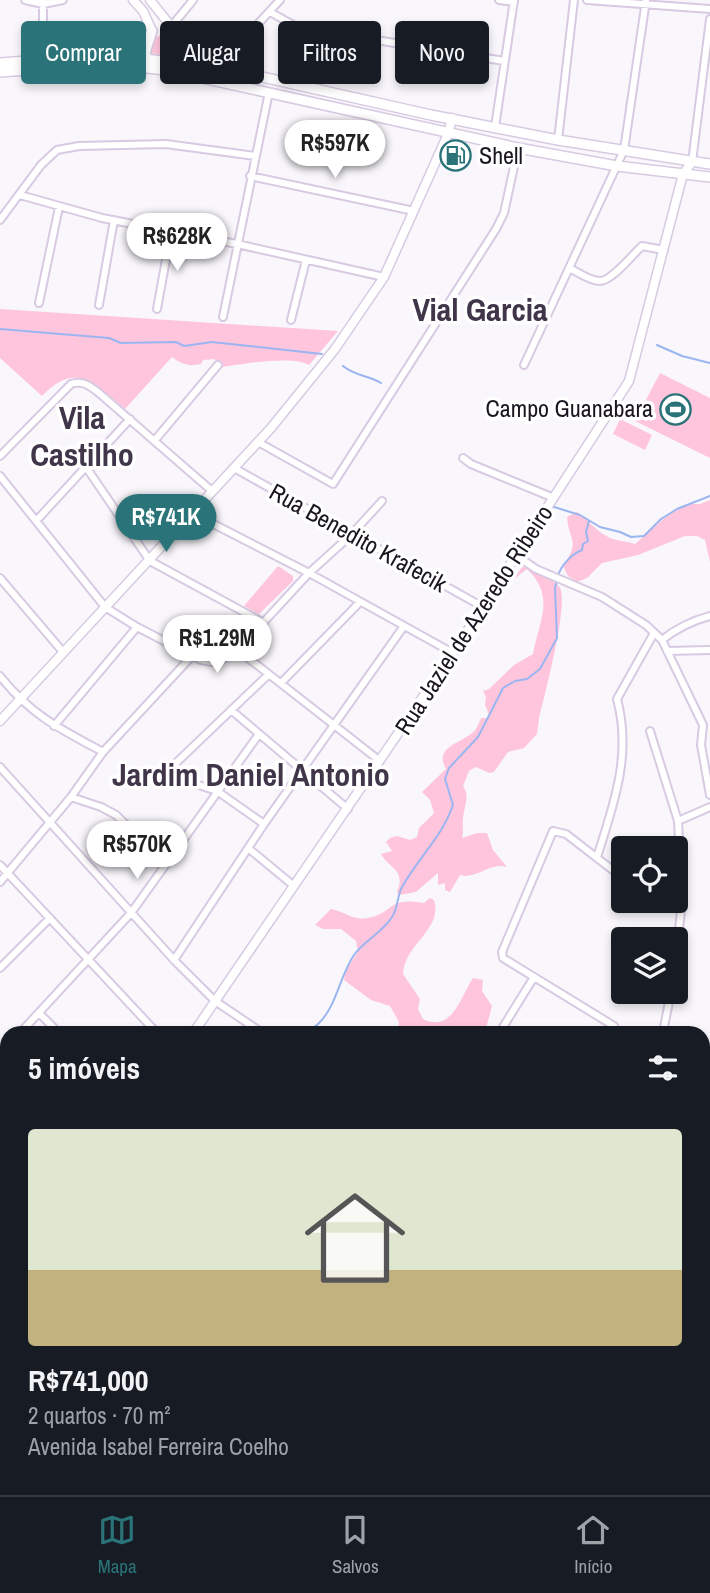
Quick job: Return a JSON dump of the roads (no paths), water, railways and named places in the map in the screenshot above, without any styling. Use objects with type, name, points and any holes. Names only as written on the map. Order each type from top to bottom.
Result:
[{"type":"main road","points":[[146,50],[152,31]]},
{"type":"main road","points":[[146,59],[160,61]]},
{"type":"main road","points":[[146,59],[149,64],[160,68]]},
{"type":"main road","points":[[0,63],[21,61]]},
{"type":"main road","points":[[0,72],[108,64],[160,69]]},
{"type":"main road","points":[[264,78],[598,148],[710,164]]},
{"type":"main road","points":[[232,84],[518,149],[617,166],[710,177]]},
{"type":"main road","points":[[592,160],[598,155],[598,148]]},
{"type":"street","points":[[25,0],[63,0]]},
{"type":"street","points":[[133,0],[143,11],[152,31]]},
{"type":"street","points":[[150,0],[166,21]]},
{"type":"street","points":[[176,21],[193,0]]},
{"type":"street","points":[[261,21],[280,0]]},
{"type":"street","points":[[495,127],[514,1],[499,0]]},
{"type":"street","points":[[558,140],[574,0]]},
{"type":"street","points":[[587,0],[710,9]]},
{"type":"street","points":[[43,2],[43,21]]},
{"type":"street","points":[[524,366],[624,150],[646,3]]},
{"type":"street","points":[[270,12],[297,27],[504,61]]},
{"type":"street","points":[[683,174],[692,162],[710,19]]},
{"type":"street","points":[[146,38],[152,31],[160,29]]},
{"type":"street","points":[[223,317],[269,92]]},
{"type":"street","points":[[0,721],[258,442],[335,349],[384,277],[448,134],[452,118]]},
{"type":"street","points":[[0,220],[52,153],[79,146],[166,144],[255,156]]},
{"type":"street","points":[[258,442],[333,484],[496,229],[504,213],[518,149]]},
{"type":"street","name":"Rua Jaziel de Azeredo Ribeiro","points":[[198,1026],[453,653],[629,381],[683,174]]},
{"type":"street","points":[[250,176],[414,211]]},
{"type":"street","points":[[20,195],[114,220],[384,277]]},
{"type":"street","points":[[39,303],[59,207]]},
{"type":"street","points":[[99,304],[114,220]]},
{"type":"street","points":[[157,309],[171,232]]},
{"type":"street","points":[[569,268],[597,281],[603,281],[642,246],[664,250]]},
{"type":"street","points":[[291,320],[306,260]]},
{"type":"street","points":[[155,440],[218,365]]},
{"type":"street","points":[[0,456],[71,384],[78,382],[88,384],[212,491]]},
{"type":"street","points":[[36,521],[130,419]]},
{"type":"street","points":[[463,458],[471,464],[554,498]]},
{"type":"street","points":[[86,467],[150,561],[264,623]]},
{"type":"street","name":"Rua Benedito Krafecik","points":[[234,468],[483,607]]},
{"type":"street","points":[[0,476],[106,607],[191,657],[211,662],[238,650],[309,573],[351,535],[382,501]]},
{"type":"street","points":[[192,513],[309,573],[453,653]]},
{"type":"street","points":[[517,556],[553,577],[603,597],[662,640],[703,725],[701,745],[710,795]]},
{"type":"street","points":[[0,578],[63,652]]},
{"type":"street","points":[[281,683],[360,602]]},
{"type":"street","points":[[662,640],[685,624],[710,616]]},
{"type":"street","points":[[174,960],[301,770],[404,626]]},
{"type":"street","points":[[54,726],[137,627]]},
{"type":"street","points":[[597,857],[621,779],[623,721],[617,699],[654,633]]},
{"type":"street","points":[[238,650],[380,761]]},
{"type":"street","points":[[667,652],[710,650]]},
{"type":"street","points":[[0,882],[71,797],[103,752],[191,657]]},
{"type":"street","points":[[264,824],[217,791],[168,775],[176,763],[269,674]]},
{"type":"street","points":[[0,676],[19,701],[54,726],[103,752]]},
{"type":"street","points":[[231,710],[348,809]]},
{"type":"street","points":[[650,732],[678,821],[682,901],[679,927]]},
{"type":"street","points":[[27,1026],[131,913],[259,734]]},
{"type":"street","points":[[0,767],[174,960],[215,1001],[252,1026]]},
{"type":"street","points":[[71,797],[102,807],[116,815],[166,863]]},
{"type":"street","points":[[678,821],[710,807]]},
{"type":"street","points":[[611,868],[566,834],[553,831],[502,952],[503,958],[614,1026]]},
{"type":"street","points":[[248,848],[294,886]]},
{"type":"street","points":[[0,865],[150,1026]]},
{"type":"street","points":[[0,968],[50,918]]},
{"type":"street","points":[[503,1026],[534,978]]},
{"type":"street","points":[[664,1026],[669,1004]]},
{"type":"street","points":[[39,1013],[52,1026]]},
{"type":"waterway","points":[[0,329],[109,338],[121,343],[176,342],[184,346],[212,342],[322,354]]},
{"type":"waterway","points":[[657,345],[682,356],[710,363]]},
{"type":"waterway","points":[[343,366],[381,383]]},
{"type":"waterway","points":[[554,507],[631,537],[644,536],[661,519],[677,509],[710,496]]},
{"type":"waterway","points":[[558,576],[567,560],[582,550],[583,544],[588,541],[586,532],[589,521]]},
{"type":"waterway","points":[[315,1026],[324,1018],[334,1001],[354,955],[392,917],[408,876],[443,827],[453,805],[445,779],[449,768],[478,737],[503,688],[515,681],[527,679],[540,669],[557,638],[557,581]]},
{"type":"place","name":"Shell","points":[[456,156]]},
{"type":"place","name":"Campo Guanabara","points":[[676,409]]},
{"type":"district","name":"Vial Garcia","points":[[480,310]]},
{"type":"district","name":"Vila Castilho","points":[[82,436]]},
{"type":"district","name":"Jardim Daniel Antonio","points":[[251,775]]}]
